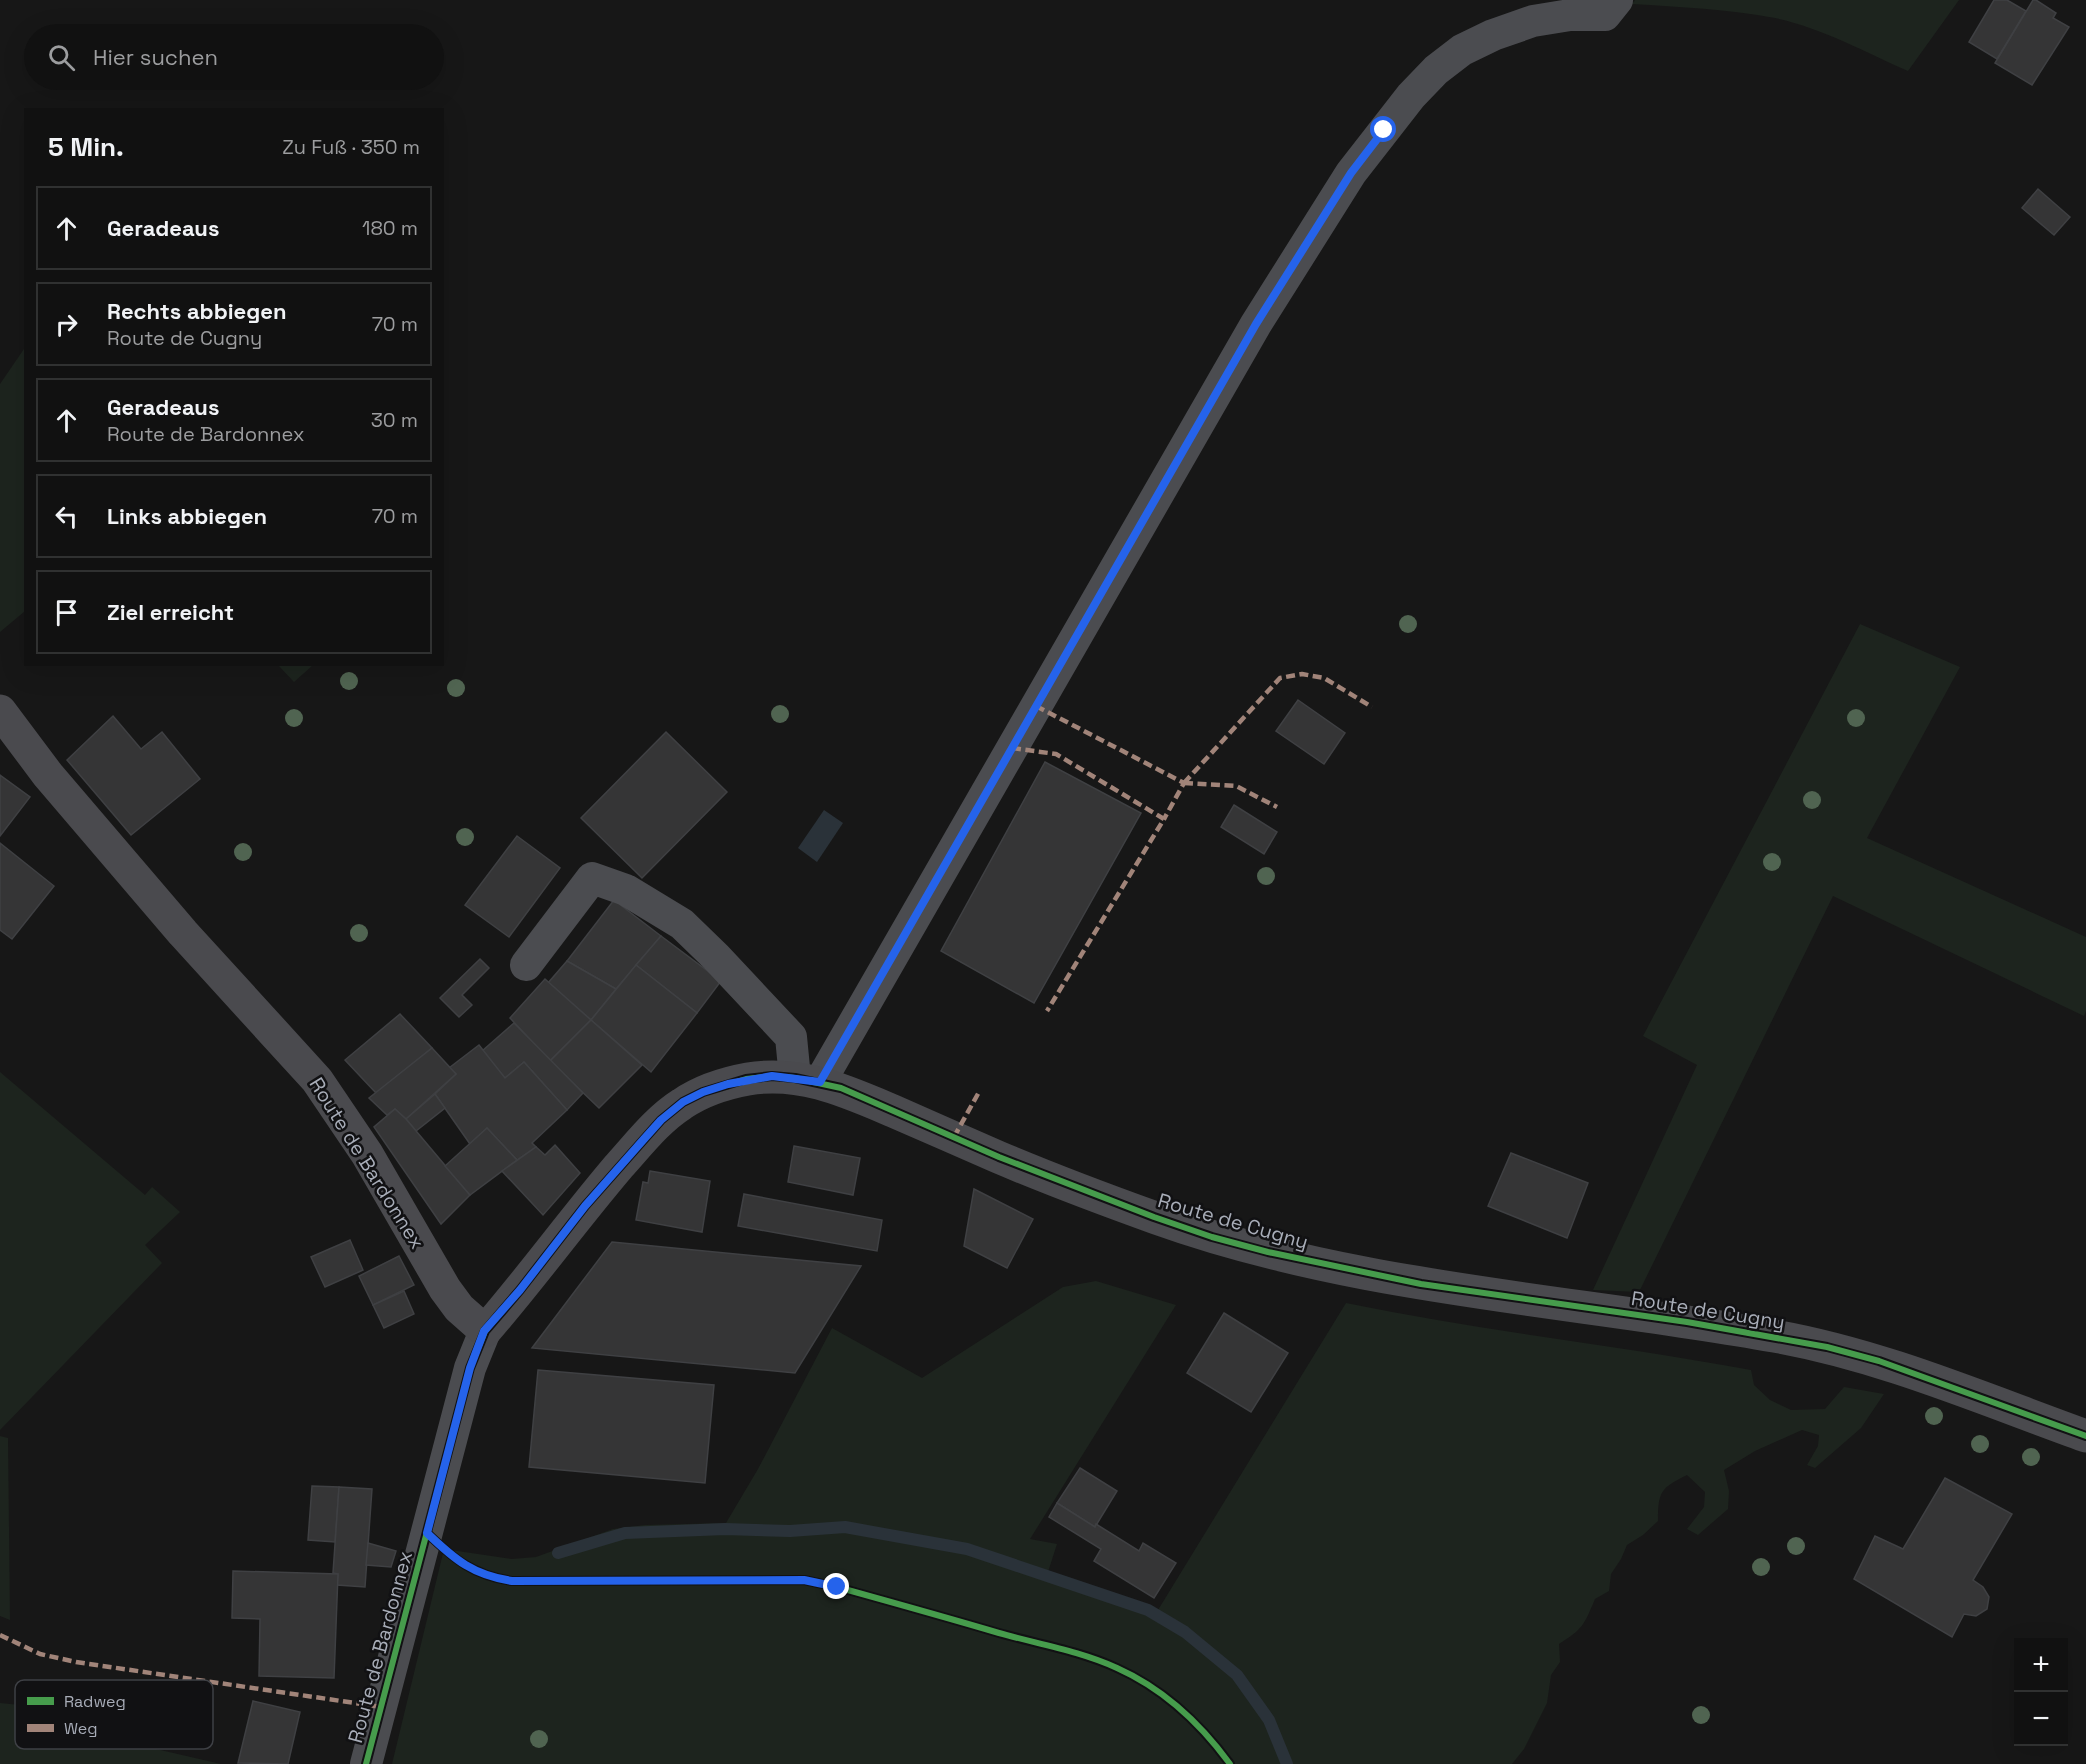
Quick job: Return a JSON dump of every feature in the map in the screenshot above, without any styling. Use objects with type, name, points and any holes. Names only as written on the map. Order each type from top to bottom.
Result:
[{"type":"street","points":[[807,1080],[1256,324],[1351,173],[1411,96],[1436,70],[1462,50],[1493,35],[1533,21],[1570,15],[1605,15],[1617,0]]},
{"type":"street","name":"Route de Bardonnex","points":[[0,711],[48,775],[175,924],[317,1080],[367,1154],[445,1289],[459,1308],[484,1331],[470,1368],[366,1764]]},
{"type":"street","points":[[526,965],[592,878],[626,890],[682,924],[716,957],[790,1037],[807,1080]]},
{"type":"street","name":"Route de Cugny","points":[[484,1331],[520,1290],[585,1206],[661,1120],[683,1102],[703,1092],[728,1084],[772,1076],[807,1080],[841,1088],[999,1157],[1212,1237],[1279,1254],[1421,1284],[1687,1322],[1827,1347],[1879,1361],[2086,1436]]},
{"type":"shaded area","points":[[1635,0],[1959,0],[1908,71],[1843,41],[1792,22],[1740,12],[1632,4]]},
{"type":"shaded area","points":[[24,349],[24,612],[0,632],[0,384]]},
{"type":"shaded area","points":[[1860,624],[1960,667],[1867,838],[2086,937],[2086,1011],[2084,1016],[1833,896],[1639,1292],[1593,1290],[1697,1065],[1643,1036]]},
{"type":"shaded area","points":[[279,666],[312,666],[294,682]]},
{"type":"shaded area","points":[[824,810],[843,823],[817,862],[798,848]]},
{"type":"shaded area","points":[[0,1072],[145,1195],[152,1187],[180,1212],[145,1245],[162,1263],[0,1430]]},
{"type":"shaded area","points":[[1096,1281],[1176,1305],[1030,1539],[1057,1544],[1048,1572],[1158,1610],[1346,1303],[1447,1322],[1751,1370],[1754,1385],[1770,1400],[1791,1410],[1825,1409],[1844,1387],[1884,1394],[1861,1428],[1815,1468],[1807,1465],[1818,1446],[1819,1435],[1802,1430],[1755,1451],[1724,1470],[1729,1491],[1728,1509],[1698,1535],[1687,1529],[1704,1507],[1705,1492],[1687,1475],[1666,1487],[1660,1497],[1658,1521],[1643,1535],[1627,1545],[1611,1574],[1609,1591],[1595,1599],[1582,1626],[1559,1644],[1560,1662],[1551,1675],[1547,1703],[1524,1749],[1512,1764],[392,1764],[444,1549],[512,1559],[536,1557],[613,1529],[645,1525],[726,1523],[758,1469],[832,1328],[922,1378],[1063,1287]]},
{"type":"shaded area","points":[[0,1436],[8,1438],[10,1620],[0,1616]]},
{"type":"shaded area","points":[[0,1703],[15,1704],[15,1749],[156,1749],[221,1764],[0,1764]]},
{"type":"building","points":[[1994,0],[2007,0],[2026,11],[1997,59],[1969,42]]},
{"type":"building","points":[[2033,0],[2056,13],[2053,18],[2069,27],[2032,85],[1995,63]]},
{"type":"building","points":[[2038,189],[2070,217],[2054,235],[2022,208]]},
{"type":"building","points":[[1298,700],[1345,733],[1324,764],[1276,731]]},
{"type":"building","points":[[113,716],[141,749],[162,732],[200,779],[131,835],[67,760]]},
{"type":"building","points":[[666,732],[727,792],[642,878],[581,818]]},
{"type":"building","points":[[1045,762],[1141,813],[1034,1003],[941,951]]},
{"type":"building","points":[[0,775],[30,797],[0,836]]},
{"type":"building","points":[[1234,805],[1277,832],[1264,854],[1221,827]]},
{"type":"building","points":[[517,836],[560,868],[509,937],[465,905]]},
{"type":"building","points":[[0,843],[54,886],[12,939],[0,930]]},
{"type":"building","points":[[614,900],[661,936],[616,989],[567,961]]},
{"type":"building","points":[[661,936],[721,981],[697,1013],[636,965]]},
{"type":"building","points":[[480,959],[489,968],[462,995],[472,1005],[459,1017],[440,998]]},
{"type":"building","points":[[567,961],[616,989],[591,1020],[548,983]]},
{"type":"building","points":[[636,965],[697,1013],[651,1072],[591,1020]]},
{"type":"building","points":[[545,979],[591,1020],[550,1061],[510,1018]]},
{"type":"building","points":[[400,1014],[432,1048],[376,1093],[345,1060]]},
{"type":"building","points":[[591,1020],[642,1065],[599,1108],[550,1061]]},
{"type":"building","points":[[514,1023],[583,1093],[567,1110],[524,1062],[505,1078],[482,1051]]},
{"type":"building","points":[[479,1045],[505,1078],[524,1062],[567,1110],[532,1143],[536,1147],[517,1160],[487,1128],[470,1144],[435,1094],[456,1074],[449,1068]]},
{"type":"building","points":[[432,1048],[456,1074],[406,1119],[395,1109],[387,1115],[369,1098]]},
{"type":"building","points":[[435,1094],[445,1108],[416,1131],[406,1119]]},
{"type":"building","points":[[395,1109],[470,1195],[441,1224],[374,1127]]},
{"type":"building","points":[[487,1128],[517,1160],[470,1195],[445,1166]]},
{"type":"building","points":[[555,1145],[580,1173],[543,1215],[502,1171],[536,1147],[545,1155]]},
{"type":"building","points":[[794,1146],[860,1158],[853,1195],[788,1182]]},
{"type":"building","points":[[1511,1153],[1588,1183],[1567,1238],[1488,1206]]},
{"type":"building","points":[[650,1171],[710,1181],[702,1232],[636,1220],[643,1182],[648,1183]]},
{"type":"building","points":[[974,1189],[1033,1219],[1007,1268],[964,1246]]},
{"type":"building","points":[[744,1194],[882,1220],[877,1251],[738,1226]]},
{"type":"building","points":[[350,1240],[363,1270],[325,1287],[311,1257]]},
{"type":"building","points":[[612,1242],[861,1266],[795,1373],[532,1348]]},
{"type":"building","points":[[399,1256],[414,1285],[373,1305],[359,1276]]},
{"type":"building","points":[[404,1291],[414,1314],[384,1328],[373,1305]]},
{"type":"building","points":[[1224,1313],[1288,1353],[1251,1412],[1187,1373]]},
{"type":"building","points":[[538,1370],[714,1385],[705,1483],[529,1467]]},
{"type":"building","points":[[1080,1468],[1117,1491],[1095,1527],[1057,1503]]},
{"type":"building","points":[[1945,1478],[2012,1514],[1973,1580],[1983,1587],[1989,1597],[1987,1609],[1976,1616],[1964,1614],[1952,1637],[1854,1579],[1875,1536],[1903,1549]]},
{"type":"building","points":[[312,1486],[339,1487],[335,1542],[308,1540]]},
{"type":"building","points":[[339,1487],[372,1489],[365,1587],[337,1585],[338,1574],[333,1573]]},
{"type":"building","points":[[1057,1503],[1139,1551],[1143,1543],[1176,1563],[1154,1598],[1094,1561],[1101,1549],[1049,1517]]},
{"type":"building","points":[[368,1543],[396,1551],[391,1567],[366,1565]]},
{"type":"building","points":[[233,1571],[338,1574],[334,1678],[259,1676],[260,1619],[232,1618]]},
{"type":"building","points":[[253,1701],[300,1712],[288,1764],[238,1763]]},
{"type":"waterway","points":[[558,1553],[625,1533],[725,1529],[790,1531],[845,1527],[967,1549],[1148,1610],[1185,1632],[1237,1675],[1269,1720],[1287,1764]]},
{"type":"marked path","points":[[1184,783],[1280,678],[1302,674],[1324,678],[1372,707]]},
{"type":"marked path","points":[[1036,706],[1184,783],[1164,819]]},
{"type":"marked path","points":[[1012,748],[1056,754],[1164,819],[1047,1011]]},
{"type":"marked path","points":[[1184,783],[1236,786],[1277,807]]},
{"type":"marked path","points":[[954,1137],[979,1092]]},
{"type":"marked path","points":[[0,1635],[40,1654],[76,1662],[198,1680]]},
{"type":"marked path","points":[[213,1682],[382,1707]]},
{"type":"cycle path","points":[[366,1764],[470,1368],[485,1331],[585,1206],[661,1120],[683,1102],[703,1092],[746,1079],[772,1076],[795,1078],[841,1088],[999,1157],[1154,1217],[1212,1237],[1268,1252],[1421,1284],[1687,1322],[1827,1347],[1879,1361],[2086,1436]]},
{"type":"cycle path","points":[[427,1533],[465,1565],[486,1575],[512,1581],[804,1580],[1074,1652],[1117,1668],[1150,1686],[1180,1708],[1230,1764]]},
{"type":"route","points":[[837,1587],[804,1580],[512,1581],[490,1578],[478,1573],[444,1549],[427,1533],[470,1368],[484,1331],[520,1290],[585,1206],[661,1120],[683,1102],[703,1092],[746,1079],[772,1076],[820,1082],[1256,324],[1351,173],[1384,130]]}]
